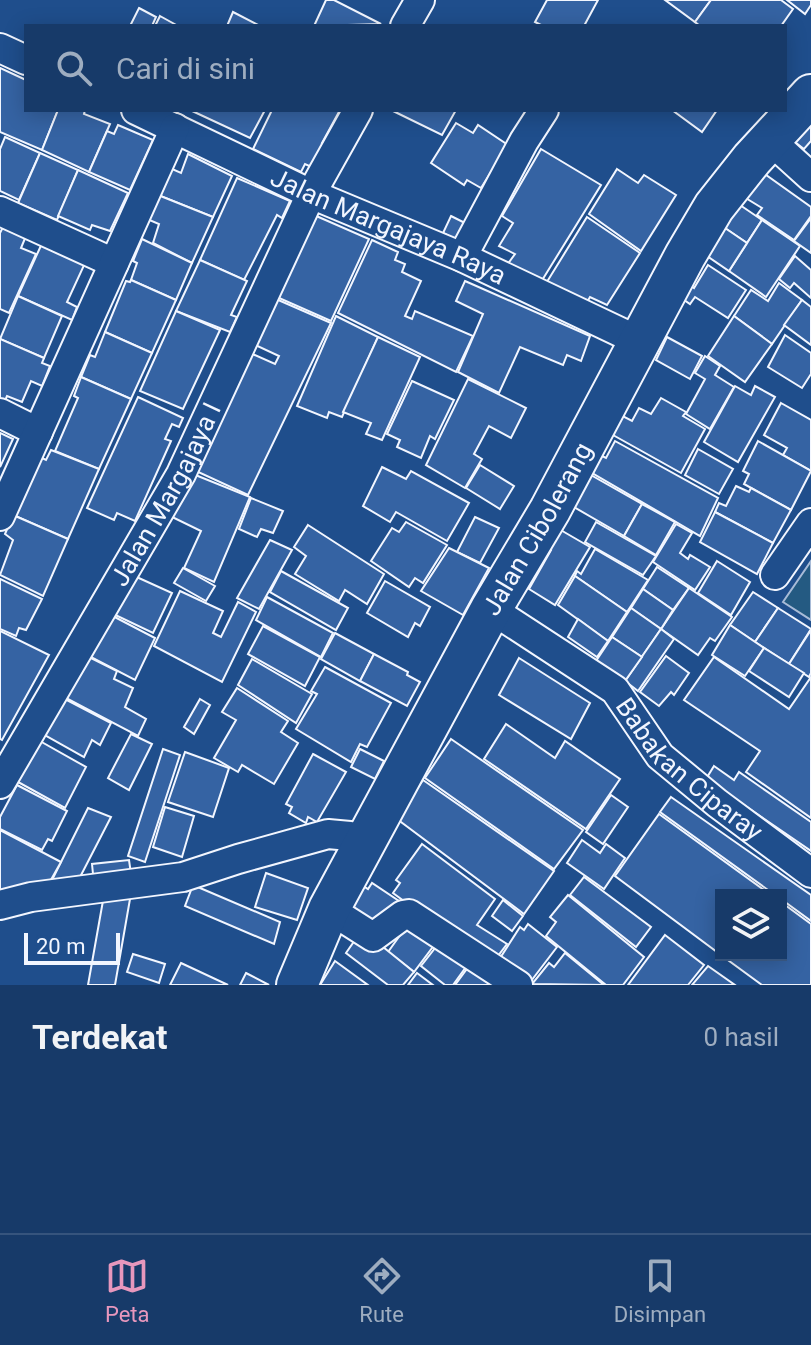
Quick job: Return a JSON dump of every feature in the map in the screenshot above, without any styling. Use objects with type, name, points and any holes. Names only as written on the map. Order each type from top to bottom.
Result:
[{"type":"street","points":[[406,24],[420,0]]},
{"type":"street","points":[[0,48],[24,59]]},
{"type":"street","name":"Jalan Cibolerang","points":[[297,985],[329,909],[491,609],[550,510],[685,256],[714,207],[811,95]]},
{"type":"street","name":"Jalan Margajaya Raya","points":[[140,112],[311,194],[462,257],[641,342]]},
{"type":"street","name":"Jalan Margajaya I","points":[[0,784],[181,474],[311,194],[357,112]]},
{"type":"street","points":[[462,257],[543,112]]},
{"type":"street","points":[[0,516],[175,128]]},
{"type":"street","points":[[770,140],[811,177]]},
{"type":"street","points":[[0,211],[114,263]]},
{"type":"street","points":[[0,413],[38,432]]},
{"type":"street","points":[[775,575],[811,523]]},
{"type":"street","name":"Babakan Ciparay","points":[[491,609],[615,690],[660,756],[811,873]]},
{"type":"street","points":[[0,905],[31,897],[183,877],[328,834],[350,836],[365,843]]},
{"type":"street","points":[[329,909],[373,937],[409,914],[518,985]]},
{"type":"shaded area","points":[[811,561],[811,620],[783,602]]},
{"type":"building","points":[[326,0],[334,0],[381,24],[315,24]]},
{"type":"building","points":[[547,0],[598,0],[585,24],[535,22]]},
{"type":"building","points":[[665,0],[711,0],[695,22]]},
{"type":"building","points":[[711,0],[781,0],[793,9],[782,24],[695,22]]},
{"type":"building","points":[[787,0],[811,0],[811,5],[805,14]]},
{"type":"building","points":[[139,8],[156,17],[153,24],[131,24]]},
{"type":"building","points":[[233,12],[256,24],[228,24]]},
{"type":"building","points":[[160,16],[174,24],[156,24]]},
{"type":"building","points":[[0,68],[24,79],[24,112],[57,112],[42,150],[0,132]]},
{"type":"building","points":[[811,102],[811,141],[804,149],[783,133]]},
{"type":"building","points":[[57,112],[84,112],[110,124],[89,172],[42,150]]},
{"type":"building","points":[[194,112],[264,112],[250,138]]},
{"type":"building","points":[[271,112],[339,112],[322,143],[328,146],[316,169],[305,164],[301,172],[253,149]]},
{"type":"building","points":[[395,112],[455,112],[442,135]]},
{"type":"building","points":[[675,112],[716,112],[702,132]]},
{"type":"building","points":[[456,123],[473,133],[478,125],[508,145],[481,188],[467,180],[464,185],[431,163]]},
{"type":"building","points":[[118,125],[153,140],[130,190],[89,172],[107,131],[114,134]]},
{"type":"building","points":[[5,137],[40,153],[19,200],[0,191],[0,149]]},
{"type":"building","points":[[541,149],[601,185],[541,282],[507,265],[515,254],[499,246],[513,223],[502,216]]},
{"type":"building","points":[[40,153],[78,170],[57,220],[18,203]]},
{"type":"building","points":[[188,154],[232,176],[213,217],[158,195],[170,168],[181,173]]},
{"type":"building","points":[[617,169],[638,183],[644,175],[676,195],[641,251],[589,214]]},
{"type":"building","points":[[78,170],[128,193],[110,231],[92,225],[90,230],[58,216]]},
{"type":"building","points":[[762,172],[811,207],[811,216],[794,240],[757,215],[762,208],[744,197]]},
{"type":"building","points":[[237,178],[290,201],[282,218],[277,215],[244,280],[200,260]]},
{"type":"building","points":[[158,195],[213,217],[192,263],[153,243],[159,224],[147,219]]},
{"type":"building","points":[[737,203],[762,220],[747,243],[722,226]]},
{"type":"building","points":[[314,215],[369,239],[331,321],[270,294]]},
{"type":"building","points":[[451,216],[467,224],[458,241],[443,233]]},
{"type":"building","points":[[587,217],[640,253],[607,305],[590,297],[586,304],[545,285]]},
{"type":"building","points":[[811,218],[811,253],[794,241]]},
{"type":"building","points":[[762,220],[800,246],[766,297],[729,271]]},
{"type":"building","points":[[4,225],[26,236],[21,248],[36,254],[9,313],[0,309],[0,233]]},
{"type":"building","points":[[722,226],[747,243],[729,271],[704,254]]},
{"type":"building","points":[[44,239],[86,261],[67,302],[77,307],[72,320],[18,296]]},
{"type":"building","points":[[142,239],[192,263],[176,300],[131,280],[137,263],[133,261]]},
{"type":"building","points":[[372,240],[398,252],[395,260],[405,264],[402,272],[421,281],[405,316],[412,319],[415,311],[473,336],[456,372],[338,313]]},
{"type":"building","points":[[795,256],[811,270],[811,298],[794,283],[790,288],[779,279]]},
{"type":"building","points":[[200,260],[247,281],[231,315],[237,317],[230,332],[176,311]]},
{"type":"building","points":[[708,265],[746,290],[728,318],[695,297],[690,304],[674,293],[682,280],[694,288]]},
{"type":"building","points":[[131,280],[176,300],[152,353],[105,332],[126,281]]},
{"type":"building","points":[[465,281],[590,336],[581,361],[567,355],[563,365],[520,347],[499,393],[458,372],[483,314],[456,301]]},
{"type":"building","points":[[779,283],[802,300],[772,344],[734,316],[751,290],[768,301]]},
{"type":"building","points":[[18,296],[62,316],[44,358],[0,339]]},
{"type":"building","points":[[276,299],[331,323],[248,495],[196,471],[248,352],[275,364],[279,356],[247,341]]},
{"type":"building","points":[[802,300],[811,307],[811,345],[784,325]]},
{"type":"building","points":[[176,311],[220,330],[183,409],[140,391]]},
{"type":"building","points":[[336,316],[378,337],[342,417],[329,412],[327,418],[297,406]]},
{"type":"building","points":[[734,316],[772,344],[745,382],[708,356]]},
{"type":"building","points":[[105,332],[152,353],[131,399],[81,377],[90,355],[95,357]]},
{"type":"building","points":[[785,335],[811,353],[811,374],[802,388],[768,367]]},
{"type":"building","points":[[378,337],[420,357],[382,440],[366,434],[371,423],[343,412]]},
{"type":"building","points":[[667,337],[702,356],[690,379],[656,360]]},
{"type":"building","points":[[0,339],[44,358],[42,363],[50,366],[42,386],[31,381],[22,402],[7,396],[4,403],[0,402]]},
{"type":"building","points":[[705,356],[720,366],[715,375],[734,387],[710,429],[686,414],[705,379],[695,373]]},
{"type":"building","points":[[81,377],[131,399],[99,469],[55,451],[78,398],[74,396]]},
{"type":"building","points":[[468,379],[526,408],[511,438],[489,426],[474,454],[482,459],[465,488],[426,465]]},
{"type":"building","points":[[412,381],[454,400],[435,439],[430,436],[421,458],[397,447],[400,440],[387,434]]},
{"type":"building","points":[[735,386],[751,395],[755,386],[775,397],[738,462],[704,442]]},
{"type":"building","points":[[138,397],[183,418],[179,427],[172,424],[165,439],[171,441],[135,521],[117,513],[114,520],[87,508]]},
{"type":"building","points":[[661,398],[686,412],[683,416],[705,429],[681,473],[604,430],[615,412],[632,421],[639,408],[651,414]]},
{"type":"building","points":[[781,403],[811,420],[811,471],[783,455],[787,448],[764,435]]},
{"type":"building","points":[[0,433],[13,439],[0,467]]},
{"type":"building","points":[[615,441],[718,498],[700,536],[587,470],[596,453],[606,458]]},
{"type":"building","points":[[758,441],[811,471],[791,510],[744,484],[749,474],[743,471]]},
{"type":"building","points":[[698,449],[733,469],[719,494],[685,475]]},
{"type":"building","points":[[51,450],[99,469],[68,539],[13,515],[38,456],[46,460]]},
{"type":"building","points":[[480,465],[514,486],[500,509],[466,488]]},
{"type":"building","points":[[382,467],[406,479],[411,471],[469,503],[447,541],[396,512],[390,522],[363,506]]},
{"type":"building","points":[[582,470],[642,504],[624,536],[560,499]]},
{"type":"building","points":[[188,472],[250,497],[214,582],[184,568],[201,531],[168,515]]},
{"type":"building","points":[[736,486],[749,492],[751,488],[791,510],[773,543],[715,512],[719,503],[726,506]]},
{"type":"building","points":[[251,498],[283,511],[273,533],[261,529],[257,537],[239,529]]},
{"type":"building","points":[[642,504],[675,522],[656,555],[624,536]]},
{"type":"building","points":[[715,512],[773,543],[757,574],[700,542]]},
{"type":"building","points":[[13,515],[68,539],[43,596],[0,575],[13,540],[5,534]]},
{"type":"building","points":[[475,517],[499,528],[480,563],[457,552]]},
{"type":"building","points":[[406,522],[447,545],[423,583],[415,578],[409,587],[371,561],[392,528],[399,532]]},
{"type":"building","points":[[596,522],[656,556],[643,575],[585,542]]},
{"type":"building","points":[[676,524],[692,533],[680,553],[688,559],[690,555],[710,567],[695,590],[653,562]]},
{"type":"building","points":[[308,525],[384,574],[367,604],[345,590],[339,601],[295,574],[306,556],[294,547]]},
{"type":"building","points":[[552,525],[590,547],[555,605],[529,589],[551,550],[541,544]]},
{"type":"building","points":[[270,540],[292,550],[259,609],[237,598]]},
{"type":"building","points":[[449,548],[489,568],[463,615],[421,591]]},
{"type":"building","points":[[595,549],[648,580],[627,612],[575,576],[577,571],[581,574]]},
{"type":"building","points":[[717,561],[750,582],[731,615],[698,593]]},
{"type":"building","points":[[657,567],[689,588],[673,610],[643,589]]},
{"type":"building","points":[[183,568],[215,586],[206,601],[174,583]]},
{"type":"building","points":[[281,571],[348,608],[336,630],[270,592]]},
{"type":"building","points":[[130,574],[172,593],[153,633],[109,612]]},
{"type":"building","points":[[575,576],[627,612],[608,641],[558,605]]},
{"type":"building","points":[[0,579],[42,599],[26,630],[19,628],[16,636],[0,629]]},
{"type":"building","points":[[385,581],[430,607],[420,626],[415,623],[408,637],[367,613]]},
{"type":"building","points":[[689,588],[732,617],[715,641],[710,638],[698,655],[661,629]]},
{"type":"building","points":[[643,589],[673,610],[661,629],[631,608]]},
{"type":"building","points":[[180,591],[223,611],[213,633],[221,637],[238,602],[256,612],[222,682],[154,646]]},
{"type":"building","points":[[753,592],[778,608],[755,642],[730,625]]},
{"type":"building","points":[[267,597],[333,633],[321,657],[256,620]]},
{"type":"building","points":[[631,608],[661,629],[642,657],[612,637]]},
{"type":"building","points":[[778,608],[811,629],[789,664],[755,642]]},
{"type":"building","points":[[107,613],[155,638],[135,680],[85,654]]},
{"type":"building","points":[[578,619],[608,641],[597,657],[568,637]]},
{"type":"building","points":[[730,625],[764,648],[745,676],[712,655]]},
{"type":"building","points":[[263,626],[320,657],[305,686],[248,654]]},
{"type":"building","points":[[661,629],[674,639],[638,691],[625,681]]},
{"type":"building","points":[[811,630],[811,673],[809,677],[789,664]]},
{"type":"building","points":[[0,631],[49,655],[2,740],[0,739]]},
{"type":"building","points":[[335,633],[374,654],[360,681],[321,659]]},
{"type":"building","points":[[612,637],[642,657],[625,681],[596,661]]},
{"type":"building","points":[[764,648],[804,673],[789,697],[749,671]]},
{"type":"building","points":[[374,654],[420,682],[407,706],[360,681]]},
{"type":"building","points":[[666,656],[689,673],[674,695],[671,692],[659,706],[640,692]]},
{"type":"building","points":[[89,657],[117,671],[114,679],[133,688],[125,707],[146,719],[138,736],[64,697]]},
{"type":"building","points":[[714,657],[789,709],[811,677],[811,818],[746,772],[760,751],[684,700]]},
{"type":"building","points":[[519,658],[590,703],[571,739],[499,695]]},
{"type":"building","points":[[252,659],[312,694],[296,723],[238,685]]},
{"type":"building","points":[[325,667],[391,703],[367,747],[360,744],[351,762],[296,729],[317,694],[311,691]]},
{"type":"building","points":[[237,688],[288,721],[281,732],[298,743],[274,784],[242,765],[238,772],[214,758],[236,720],[222,712]]},
{"type":"building","points":[[63,698],[111,723],[100,745],[92,740],[84,757],[43,734]]},
{"type":"building","points":[[200,699],[210,705],[194,734],[184,727]]},
{"type":"building","points":[[506,724],[555,758],[565,741],[620,779],[586,829],[484,759]]},
{"type":"building","points":[[131,734],[152,744],[129,790],[108,778]]},
{"type":"building","points":[[31,736],[86,767],[65,808],[18,782],[30,760]]},
{"type":"building","points":[[451,739],[583,830],[554,869],[425,778]]},
{"type":"building","points":[[163,749],[180,755],[145,862],[128,856]]},
{"type":"building","points":[[360,749],[384,761],[375,779],[351,767]]},
{"type":"building","points":[[185,752],[229,768],[213,817],[168,802]]},
{"type":"building","points":[[313,754],[346,772],[317,822],[308,817],[306,823],[289,813],[292,807],[286,804]]},
{"type":"building","points":[[714,766],[734,780],[739,772],[811,822],[811,851],[706,779]]},
{"type":"building","points":[[423,780],[554,871],[524,914],[397,819]]},
{"type":"building","points":[[17,785],[67,811],[52,841],[48,839],[42,850],[0,829],[0,817]]},
{"type":"building","points":[[611,795],[628,807],[603,844],[586,832]]},
{"type":"building","points":[[671,797],[811,895],[811,921],[787,903],[787,889],[767,889],[660,812]]},
{"type":"building","points":[[165,807],[194,816],[182,857],[153,847]]},
{"type":"building","points":[[88,808],[111,817],[78,881],[51,882]]},
{"type":"building","points":[[659,814],[763,889],[715,889],[715,951],[615,876]]},
{"type":"building","points":[[0,830],[61,862],[43,894],[0,895]]},
{"type":"building","points":[[582,840],[600,853],[606,844],[625,858],[604,889],[567,863]]},
{"type":"building","points":[[422,844],[495,899],[477,925],[507,944],[491,965],[393,893],[400,883],[396,880]]},
{"type":"building","points":[[129,860],[132,881],[94,884],[92,864]]},
{"type":"building","points":[[266,873],[308,888],[297,920],[255,907]]},
{"type":"building","points":[[348,876],[368,889],[372,883],[399,901],[374,936],[332,905]]},
{"type":"building","points":[[584,877],[651,927],[636,947],[570,895]]},
{"type":"building","points":[[193,885],[280,922],[274,944],[185,906]]},
{"type":"building","points":[[104,895],[130,899],[115,985],[88,985]]},
{"type":"building","points":[[568,895],[644,957],[623,985],[606,985],[546,936],[556,922],[550,917]]},
{"type":"building","points":[[503,900],[523,916],[512,931],[492,916]]},
{"type":"building","points":[[787,906],[811,924],[811,985],[762,985],[729,961],[787,961]]},
{"type":"building","points":[[411,920],[438,940],[414,972],[388,952]]},
{"type":"building","points":[[528,924],[557,947],[528,985],[495,966],[520,927],[524,930]]},
{"type":"building","points":[[362,930],[414,972],[403,985],[388,985],[346,953]]},
{"type":"building","points":[[665,935],[704,965],[688,985],[628,985]]},
{"type":"building","points":[[443,938],[471,960],[453,985],[445,985],[421,966]]},
{"type":"building","points":[[565,953],[604,985],[532,984],[549,963],[554,967]]},
{"type":"building","points":[[133,954],[165,964],[159,983],[127,972]]},
{"type":"building","points":[[335,961],[368,985],[320,985]]},
{"type":"building","points":[[472,962],[503,985],[455,985]]},
{"type":"building","points":[[181,963],[228,985],[170,985]]},
{"type":"building","points":[[708,966],[735,985],[692,985]]},
{"type":"building","points":[[246,973],[269,985],[240,985]]},
{"type":"building","points":[[417,973],[433,985],[408,985]]}]
